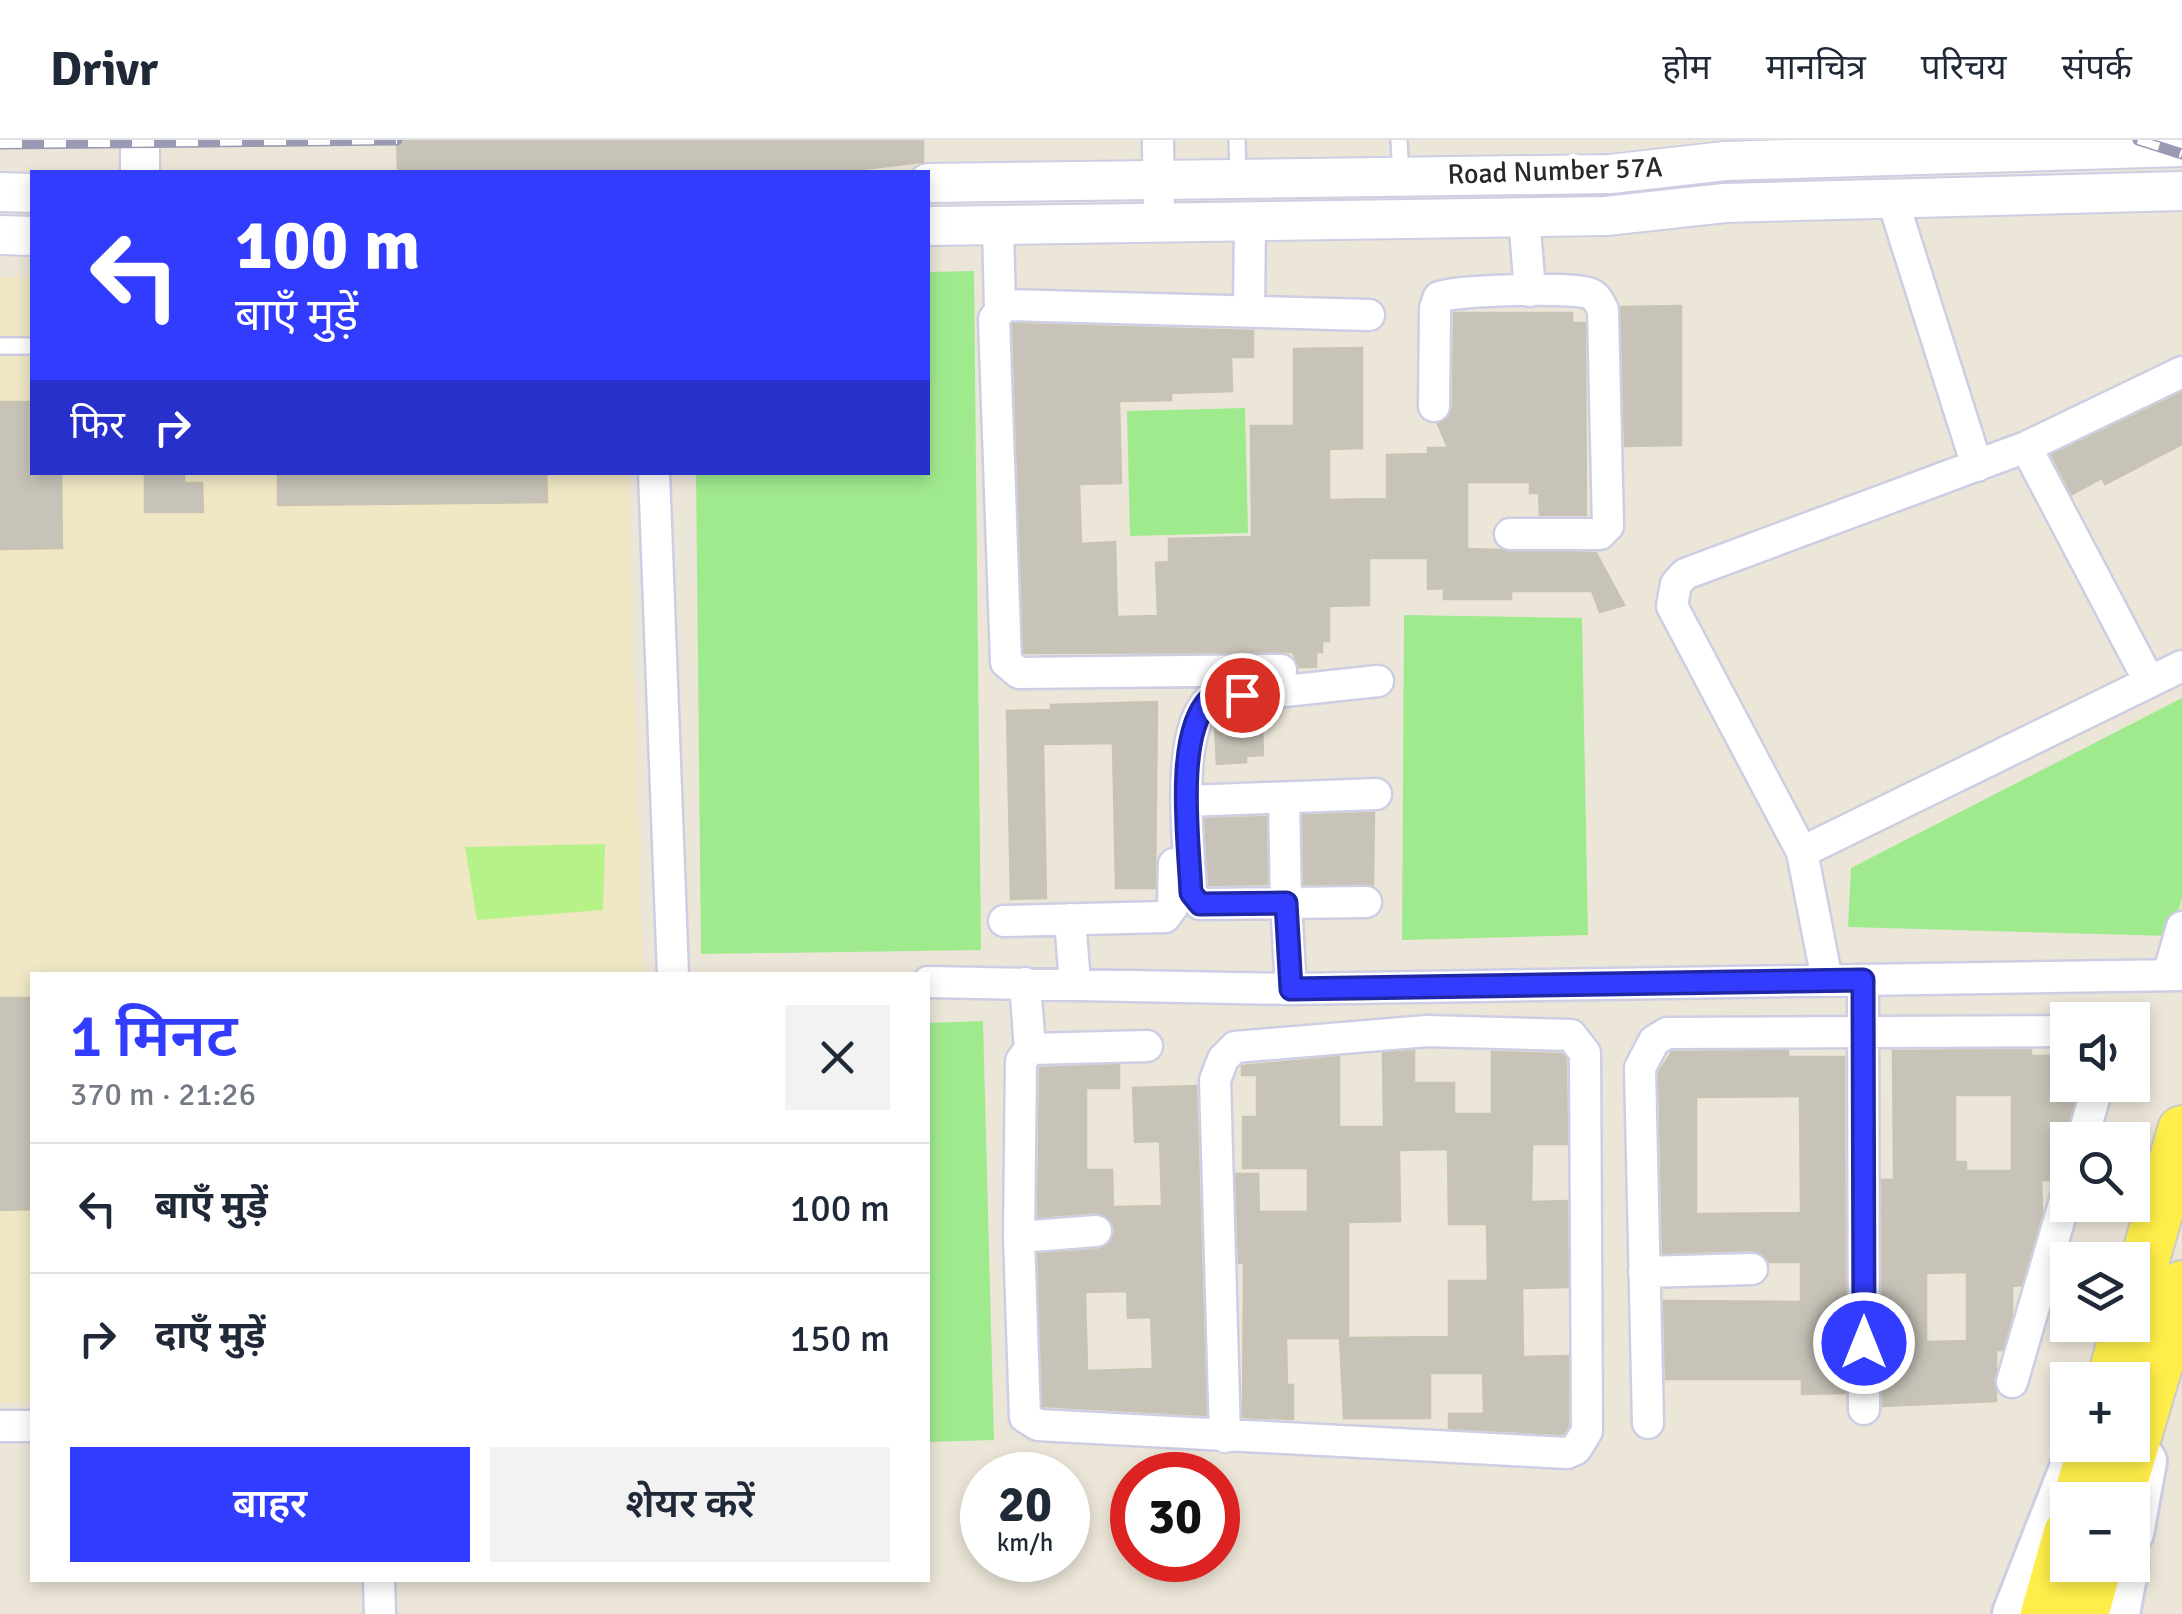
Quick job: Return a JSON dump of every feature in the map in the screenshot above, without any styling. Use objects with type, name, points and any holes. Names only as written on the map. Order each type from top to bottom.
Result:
[{"type":"main road","points":[[2150,1270],[2182,1130]]},
{"type":"main road","points":[[2150,1312],[2182,1285]]},
{"type":"main road","points":[[2120,1482],[2136,1342]]},
{"type":"main road","points":[[2133,1482],[2137,1342]]},
{"type":"main road","points":[[2014,1614],[2073,1462]]},
{"type":"main road","points":[[2044,1614],[2053,1582]]},
{"type":"main road","points":[[2084,1614],[2093,1582]]},
{"type":"main road","points":[[2118,1614],[2124,1582]]},
{"type":"street","points":[[140,140],[140,170]]},
{"type":"street","points":[[1158,140],[1158,222]]},
{"type":"street","name":"Road Number 57A","points":[[930,183],[1158,180],[1237,158],[1400,158],[1610,174],[1725,150],[2182,147]]},
{"type":"street","points":[[1725,150],[1725,202]]},
{"type":"street","name":"Road Number 57A","points":[[930,226],[1606,216],[1725,202],[2182,191]]},
{"type":"street","points":[[0,192],[30,193]]},
{"type":"street","points":[[1892,198],[1976,466]]},
{"type":"street","points":[[1524,217],[1530,290]]},
{"type":"street","points":[[1249,310],[1250,221]]},
{"type":"street","points":[[998,226],[1000,308],[992,330],[1006,662],[1010,669],[1018,673],[1281,670]]},
{"type":"street","points":[[0,235],[30,236]]},
{"type":"street","points":[[1434,406],[1435,308],[1439,297],[1530,290],[1589,293],[1602,310],[1609,518],[1600,534],[1510,534]]},
{"type":"street","points":[[1000,308],[1249,310],[1369,316]]},
{"type":"street","points":[[1827,980],[1802,852],[1672,606],[1676,584],[1685,574],[2026,448],[2182,372]]},
{"type":"street","points":[[2026,448],[2149,681]]},
{"type":"street","points":[[654,475],[673,972]]},
{"type":"street","points":[[1802,852],[2182,666]]},
{"type":"street","points":[[1366,902],[1196,900],[1191,893],[1187,801],[1194,722],[1210,699],[1378,681]]},
{"type":"street","points":[[1004,921],[1164,917],[1171,912],[1176,707]]},
{"type":"street","points":[[1187,801],[1376,794]]},
{"type":"street","points":[[1284,798],[1291,989]]},
{"type":"street","points":[[1070,919],[1075,983]]},
{"type":"street","points":[[930,982],[1291,989],[2175,975],[2182,927]]},
{"type":"street","points":[[1863,980],[1864,1409]]},
{"type":"street","points":[[1025,983],[1030,1049],[1020,1067],[1020,1237],[1026,1417],[1038,1426],[1225,1437],[1566,1453],[1582,1441],[1587,1431],[1583,1046],[1570,1036],[1427,1030],[1235,1047],[1223,1059],[1215,1080],[1225,1437]]},
{"type":"street","points":[[1424,986],[1427,1030]]},
{"type":"street","points":[[1648,1423],[1640,1068],[1654,1041],[1667,1033],[2050,1031]]},
{"type":"street","points":[[1030,1049],[1146,1046]]},
{"type":"street","points":[[2012,1382],[2059,1222]]},
{"type":"street","points":[[1020,1237],[1096,1231]]},
{"type":"street","points":[[1644,1272],[1752,1268]]},
{"type":"street","points":[[0,1426],[30,1426]]},
{"type":"lane","points":[[0,346],[30,346]]},
{"type":"shaded area","points":[[0,277],[30,277],[30,475],[628,475],[643,972],[30,972],[30,1403],[0,1403]]},
{"type":"green space","points":[[974,271],[981,950],[701,954],[696,475],[930,475],[930,272]]},
{"type":"green space","points":[[1245,408],[1248,533],[1130,536],[1127,411]]},
{"type":"green space","points":[[1404,615],[1582,618],[1588,935],[1402,940]]},
{"type":"green space","points":[[2182,698],[2182,899],[2170,936],[1848,927],[1851,868]]},
{"type":"green space","points":[[605,844],[603,910],[477,920],[465,847]]},
{"type":"green space","points":[[983,1021],[994,1440],[930,1442],[930,1023]]},
{"type":"building","points":[[397,140],[923,140],[923,162],[854,170],[398,169]]},
{"type":"building","points":[[1681,306],[1681,445],[1625,446],[1621,307]]},
{"type":"building","points":[[1454,313],[1572,313],[1572,323],[1585,323],[1586,515],[1540,515],[1539,493],[1530,493],[1530,482],[1467,482],[1467,549],[1596,553],[1624,605],[1600,612],[1592,591],[1511,591],[1511,599],[1444,599],[1444,588],[1428,589],[1428,558],[1369,558],[1369,605],[1329,606],[1329,641],[1322,641],[1322,652],[1316,652],[1316,667],[1299,667],[1293,652],[1024,653],[1013,324],[1253,331],[1253,357],[1231,357],[1232,391],[1171,393],[1171,400],[1119,401],[1121,483],[1079,484],[1081,544],[1115,542],[1117,617],[1158,616],[1156,563],[1169,562],[1169,539],[1252,537],[1251,426],[1294,426],[1294,349],[1362,348],[1362,448],[1329,449],[1329,500],[1387,499],[1387,455],[1428,454],[1428,448],[1448,448],[1438,424],[1450,416],[1453,406]]},
{"type":"building","points":[[2182,393],[2182,444],[2105,484],[2102,478],[2072,494],[2052,455]]},
{"type":"building","points":[[0,402],[30,402],[30,475],[61,475],[62,548],[0,549]]},
{"type":"building","points":[[145,475],[184,475],[184,483],[202,483],[203,512],[145,512]]},
{"type":"building","points":[[278,475],[546,475],[547,502],[278,505]]},
{"type":"building","points":[[1157,702],[1155,888],[1116,888],[1113,743],[1043,744],[1046,898],[1011,899],[1007,711],[1051,710],[1051,705]]},
{"type":"building","points":[[1215,724],[1262,725],[1263,755],[1246,756],[1246,762],[1217,764]]},
{"type":"building","points":[[1374,813],[1373,885],[1304,884],[1303,815]]},
{"type":"building","points":[[1266,817],[1267,884],[1209,885],[1205,819]]},
{"type":"building","points":[[0,998],[30,998],[30,1209],[0,1210]]},
{"type":"building","points":[[2031,1050],[2031,1056],[2050,1056],[2050,1102],[2074,1102],[2068,1122],[2050,1122],[2050,1180],[2041,1180],[2042,1213],[2021,1285],[2012,1286],[2012,1314],[2002,1350],[1996,1350],[1996,1401],[1883,1406],[1882,1180],[1894,1180],[1893,1051]],"holes":[[[1955,1095],[2012,1095],[2012,1171],[1966,1171],[1966,1162],[1955,1162]],[[1967,1272],[1967,1341],[1926,1342],[1926,1273]]]},
{"type":"building","points":[[1414,1051],[1414,1083],[1454,1083],[1454,1114],[1492,1114],[1492,1052],[1562,1054],[1566,1059],[1567,1144],[1532,1144],[1531,1202],[1567,1201],[1568,1287],[1522,1288],[1523,1357],[1568,1356],[1568,1426],[1563,1434],[1449,1428],[1449,1414],[1484,1414],[1483,1373],[1430,1373],[1430,1418],[1344,1418],[1340,1338],[1286,1338],[1287,1385],[1293,1385],[1293,1419],[1243,1417],[1244,1263],[1239,1263],[1236,1174],[1258,1174],[1259,1212],[1308,1212],[1308,1168],[1243,1168],[1243,1117],[1257,1117],[1257,1075],[1242,1075],[1242,1066],[1339,1057],[1339,1127],[1384,1127],[1383,1053]],"holes":[[[1448,1149],[1449,1224],[1487,1224],[1488,1281],[1449,1281],[1449,1337],[1348,1338],[1348,1222],[1400,1221],[1399,1150]]]},
{"type":"building","points":[[1788,1051],[1788,1057],[1844,1057],[1845,1393],[1802,1394],[1802,1379],[1666,1379],[1664,1301],[1801,1302],[1801,1262],[1769,1262],[1762,1253],[1751,1250],[1663,1253],[1659,1072],[1672,1052]],"holes":[[[1800,1096],[1801,1213],[1696,1214],[1696,1097]]]},
{"type":"building","points":[[1119,1065],[1119,1088],[1086,1088],[1086,1170],[1112,1170],[1113,1207],[1162,1206],[1160,1141],[1135,1142],[1133,1088],[1196,1086],[1206,1415],[1043,1406],[1038,1254],[1098,1250],[1112,1240],[1115,1231],[1111,1220],[1096,1212],[1038,1217],[1040,1068]],"holes":[[[1127,1291],[1128,1318],[1151,1317],[1153,1369],[1087,1371],[1085,1292]]]},
{"type":"railway","points":[[0,144],[397,140]]},
{"type":"railway","points":[[2138,140],[2182,154]]},
{"type":"route","points":[[1242,695],[1210,699],[1194,722],[1187,801],[1191,893],[1200,904],[1286,903],[1291,989],[1863,980],[1864,1343]]}]
